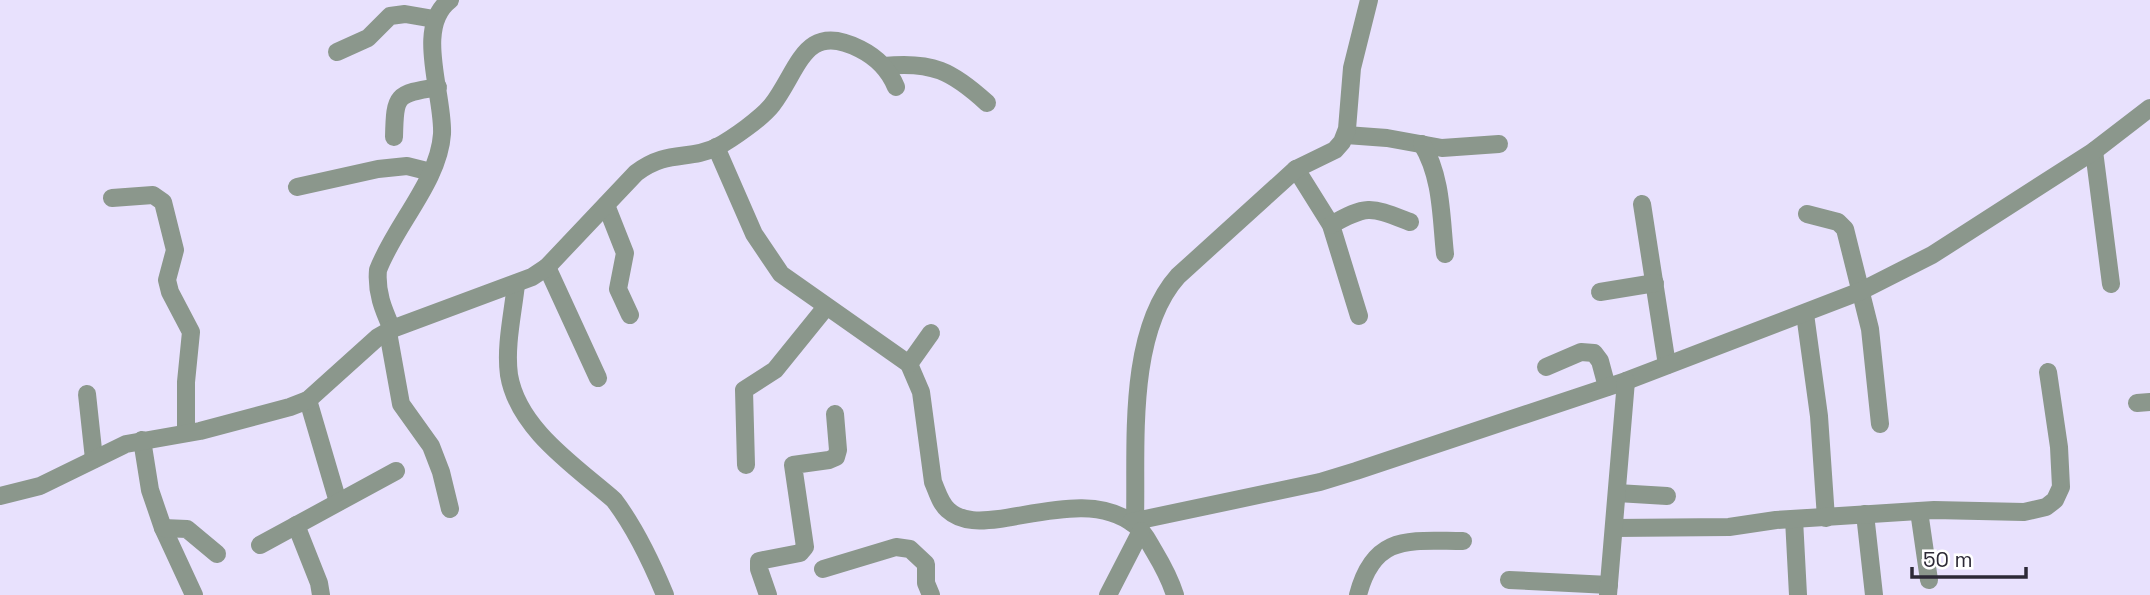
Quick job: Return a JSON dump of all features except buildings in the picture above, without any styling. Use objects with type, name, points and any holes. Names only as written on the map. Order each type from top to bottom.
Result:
[{"type":"street","points":[[1108,595],[1136,525],[1139,371],[1145,344],[1167,290],[1178,276],[1296,169],[1335,150],[1346,135],[1349,83],[1369,0]]},
{"type":"street","points":[[446,1],[435,19],[431,37],[442,135],[439,153],[383,257],[376,285],[390,330],[401,404],[431,446],[450,509]]},
{"type":"street","points":[[337,52],[368,38],[390,16],[405,14],[435,19]]},
{"type":"street","points":[[0,496],[40,486],[126,444],[186,433],[290,407],[307,400],[378,337],[390,330],[533,277],[547,267],[636,173],[651,162],[716,148],[764,114],[773,104],[793,66],[818,42],[831,39],[845,41],[867,53],[889,71],[897,87]]},
{"type":"street","points":[[884,66],[931,66],[963,81],[987,103]]},
{"type":"street","points":[[394,137],[397,100],[414,91],[438,87]]},
{"type":"street","points":[[1136,525],[1320,482],[1607,387],[1861,291],[1932,255],[2094,151],[2150,108]]},
{"type":"street","points":[[1346,135],[1376,136],[1455,148],[1499,144]]},
{"type":"street","points":[[1422,144],[1430,156],[1438,184],[1445,254]]},
{"type":"street","points":[[716,148],[764,252],[776,268],[791,283],[909,364],[921,391],[933,482],[938,496],[948,510],[965,519],[984,521],[1081,508],[1112,513],[1136,525],[1165,568],[1175,595]]},
{"type":"street","points":[[2094,151],[2111,284]]},
{"type":"street","points":[[297,187],[378,169],[407,166],[431,172]]},
{"type":"street","points":[[1296,169],[1331,225],[1359,316]]},
{"type":"street","points":[[112,198],[153,195],[163,202],[175,250],[167,281],[191,332],[186,382],[186,433]]},
{"type":"street","points":[[1642,204],[1667,365]]},
{"type":"street","points":[[606,205],[625,253],[618,289],[630,315]]},
{"type":"street","points":[[1331,225],[1354,212],[1369,208],[1410,222]]},
{"type":"street","points":[[1807,214],[1838,222],[1845,229],[1870,329],[1880,424]]},
{"type":"street","points":[[547,267],[598,378]]},
{"type":"street","points":[[1600,292],[1655,283]]},
{"type":"street","points":[[516,284],[509,346],[509,372],[513,392],[534,426],[622,510],[649,555],[665,595]]},
{"type":"street","points":[[746,464],[744,390],[775,370],[826,307]]},
{"type":"street","points":[[1805,314],[1819,416],[1826,518]]},
{"type":"street","points":[[909,364],[931,333]]},
{"type":"street","points":[[1546,367],[1581,352],[1594,354],[1600,362],[1607,387]]},
{"type":"street","points":[[1614,528],[1728,527],[1794,519],[1953,508],[2024,512],[2046,507],[2055,500],[2061,487],[2059,447],[2048,372]]},
{"type":"street","points":[[1509,580],[1608,590],[1626,380]]},
{"type":"street","points":[[87,394],[94,459]]},
{"type":"street","points":[[307,400],[338,502]]},
{"type":"street","points":[[768,595],[759,561],[800,553],[805,547],[793,465],[836,457],[838,450],[835,414]]},
{"type":"street","points":[[142,440],[150,490],[163,528],[194,595]]},
{"type":"street","points":[[260,545],[396,471]]},
{"type":"street","points":[[1616,493],[1667,496]]},
{"type":"street","points":[[1919,511],[1929,580]]},
{"type":"street","points":[[1865,514],[1874,595]]},
{"type":"street","points":[[1794,519],[1798,595]]},
{"type":"street","points":[[296,526],[319,583],[321,595]]},
{"type":"street","points":[[163,528],[187,529],[217,554]]},
{"type":"street","points":[[1358,595],[1377,554],[1389,547],[1416,541],[1463,541]]},
{"type":"street","points":[[823,569],[896,547],[910,549],[926,565],[926,583],[931,595]]}]
